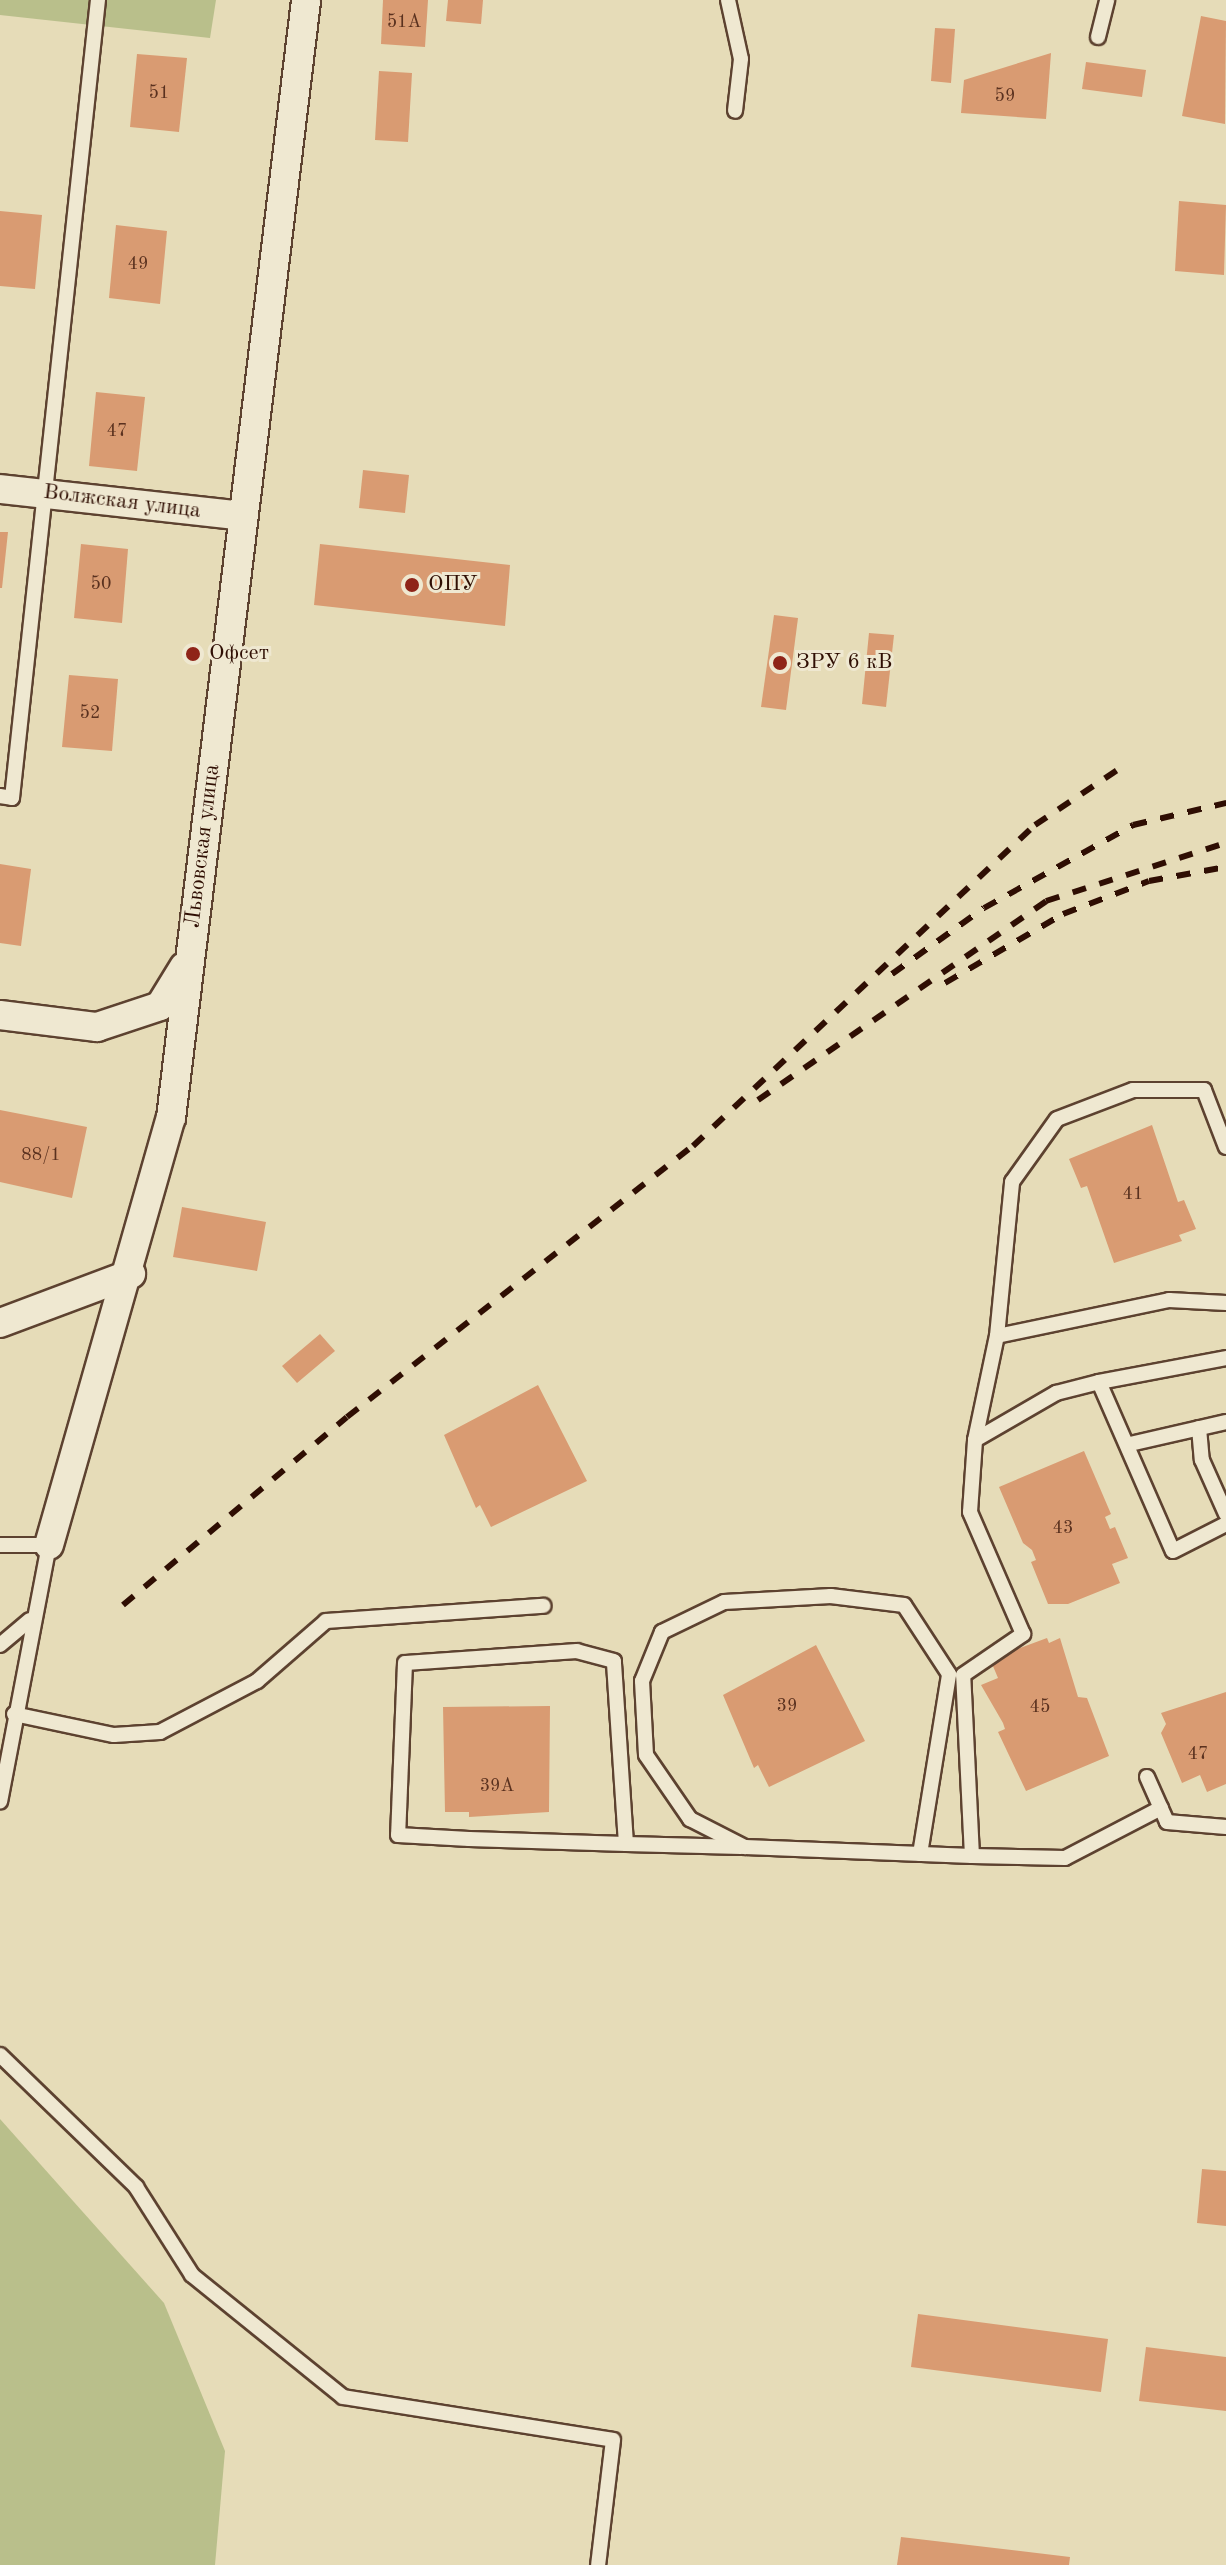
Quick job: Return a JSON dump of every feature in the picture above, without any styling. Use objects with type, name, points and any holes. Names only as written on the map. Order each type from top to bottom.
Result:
[{"type":"street","name":"Львовская улица","points":[[0,1015],[97,1027],[160,1006],[189,960],[306,0]]},
{"type":"street","name":"Волжская улица","points":[[0,489],[243,516]]},
{"type":"street","points":[[49,1545],[131,1274],[171,1118],[189,960]]},
{"type":"street","points":[[0,1323],[131,1274]]},
{"type":"lane","points":[[0,796],[12,798],[98,0]]},
{"type":"lane","points":[[728,0],[741,59],[735,111]]},
{"type":"lane","points":[[1098,37],[1107,0]]},
{"type":"lane","points":[[972,1856],[963,1778],[963,1675],[1023,1634],[970,1512],[975,1440],[997,1336],[1012,1182],[1057,1119],[1133,1090],[1204,1090],[1226,1147]]},
{"type":"lane","points":[[997,1336],[1169,1300],[1226,1303]]},
{"type":"lane","points":[[975,1440],[1056,1393],[1226,1358]]},
{"type":"lane","points":[[1099,1382],[1130,1444],[1173,1551],[1226,1524]]},
{"type":"lane","points":[[1130,1444],[1226,1422]]},
{"type":"lane","points":[[1199,1428],[1202,1460],[1226,1514]]},
{"type":"lane","points":[[0,1545],[49,1545],[30,1620],[0,1801]]},
{"type":"lane","points":[[745,1847],[690,1819],[646,1755],[642,1681],[662,1632],[724,1602],[831,1596],[904,1605],[949,1674],[920,1854]]},
{"type":"lane","points":[[14,1714],[114,1735],[160,1732],[257,1681],[326,1621],[543,1606]]},
{"type":"lane","points":[[0,1645],[30,1620]]},
{"type":"lane","points":[[626,1844],[614,1661],[577,1651],[405,1663],[398,1835],[626,1844],[745,1847],[972,1856],[1065,1858],[1161,1808]]},
{"type":"lane","points":[[1147,1777],[1167,1822],[1226,1827]]},
{"type":"lane","points":[[0,2055],[136,2187],[192,2275],[343,2397],[613,2440],[598,2565]]},
{"type":"green space","points":[[0,0],[216,0],[210,38],[0,15]]},
{"type":"green space","points":[[0,2119],[164,2303],[225,2451],[215,2565],[0,2565]]},
{"type":"building","points":[[383,0],[428,0],[425,47],[381,44]]},
{"type":"building","points":[[448,0],[483,0],[481,24],[446,21]]},
{"type":"building","points":[[1201,16],[1226,21],[1225,124],[1182,116]]},
{"type":"building","points":[[935,28],[955,29],[951,83],[931,81]]},
{"type":"building","points":[[1051,53],[1046,119],[961,113],[964,80]]},
{"type":"building","points":[[137,54],[187,58],[179,132],[130,127]]},
{"type":"building","points":[[1086,62],[1146,70],[1142,97],[1082,89]]},
{"type":"building","points":[[379,71],[412,73],[408,142],[375,140]]},
{"type":"building","points":[[1179,201],[1226,205],[1224,275],[1175,271]]},
{"type":"building","points":[[0,211],[42,215],[35,289],[0,286]]},
{"type":"building","points":[[116,225],[167,231],[160,304],[109,298]]},
{"type":"building","points":[[96,392],[145,397],[137,471],[89,466]]},
{"type":"building","points":[[363,470],[409,475],[405,513],[359,508]]},
{"type":"building","points":[[0,532],[8,532],[2,588],[0,588]]},
{"type":"building","points":[[81,544],[128,549],[122,623],[74,618]]},
{"type":"building","name":"ОПУ","points":[[320,544],[510,565],[505,626],[314,605]]},
{"type":"building","name":"ЗРУ 6 кВ","points":[[774,615],[798,618],[786,710],[761,707]]},
{"type":"building","name":"ЗРУ 6 кВ","points":[[869,633],[894,635],[886,707],[862,704]]},
{"type":"building","points":[[69,675],[118,679],[112,751],[62,747]]},
{"type":"building","points":[[0,864],[31,869],[21,946],[0,943]]},
{"type":"building","points":[[0,1110],[87,1127],[72,1198],[0,1182]]},
{"type":"building","points":[[1152,1125],[1178,1202],[1184,1200],[1196,1229],[1179,1235],[1182,1241],[1114,1263],[1087,1186],[1081,1188],[1069,1159]]},
{"type":"building","points":[[182,1207],[266,1222],[257,1271],[173,1257]]},
{"type":"building","points":[[320,1334],[335,1351],[297,1383],[282,1366]]},
{"type":"building","points":[[538,1385],[587,1481],[491,1527],[480,1505],[476,1508],[444,1435]]},
{"type":"building","points":[[1084,1451],[1111,1514],[1105,1517],[1110,1529],[1115,1527],[1128,1558],[1112,1564],[1120,1583],[1068,1604],[1048,1604],[1031,1562],[1036,1560],[1032,1550],[1023,1543],[999,1487]]},
{"type":"building","points":[[1047,1638],[1049,1643],[1060,1638],[1078,1697],[1087,1698],[1109,1756],[1026,1791],[998,1732],[1005,1729],[1003,1723],[981,1685],[998,1678],[990,1659]]},
{"type":"building","points":[[816,1645],[865,1741],[769,1787],[758,1765],[754,1768],[723,1695]]},
{"type":"building","points":[[1226,1692],[1226,1784],[1207,1792],[1200,1775],[1182,1783],[1161,1733],[1166,1724],[1161,1713]]},
{"type":"building","points":[[550,1706],[549,1812],[469,1817],[469,1812],[445,1812],[443,1707]]},
{"type":"building","points":[[1202,2169],[1226,2171],[1226,2226],[1197,2223]]},
{"type":"building","points":[[918,2314],[1108,2339],[1101,2392],[911,2367]]},
{"type":"building","points":[[1146,2347],[1226,2357],[1226,2411],[1139,2401]]},
{"type":"building","points":[[901,2537],[1070,2557],[1069,2565],[897,2565]]},
{"type":"railway","points":[[123,1605],[347,1417],[693,1146],[1035,825],[1125,765]]},
{"type":"railway","points":[[892,974],[984,908],[1133,825],[1226,803]]},
{"type":"railway","points":[[758,1100],[1046,901],[1226,843]]},
{"type":"railway","points":[[945,983],[1063,914],[1149,881],[1226,867]]},
{"type":"place","name":"ОПУ","points":[[412,585]]},
{"type":"place","name":"Офсет","points":[[193,654]]},
{"type":"place","name":"ЗРУ 6 кВ","points":[[780,663]]}]
